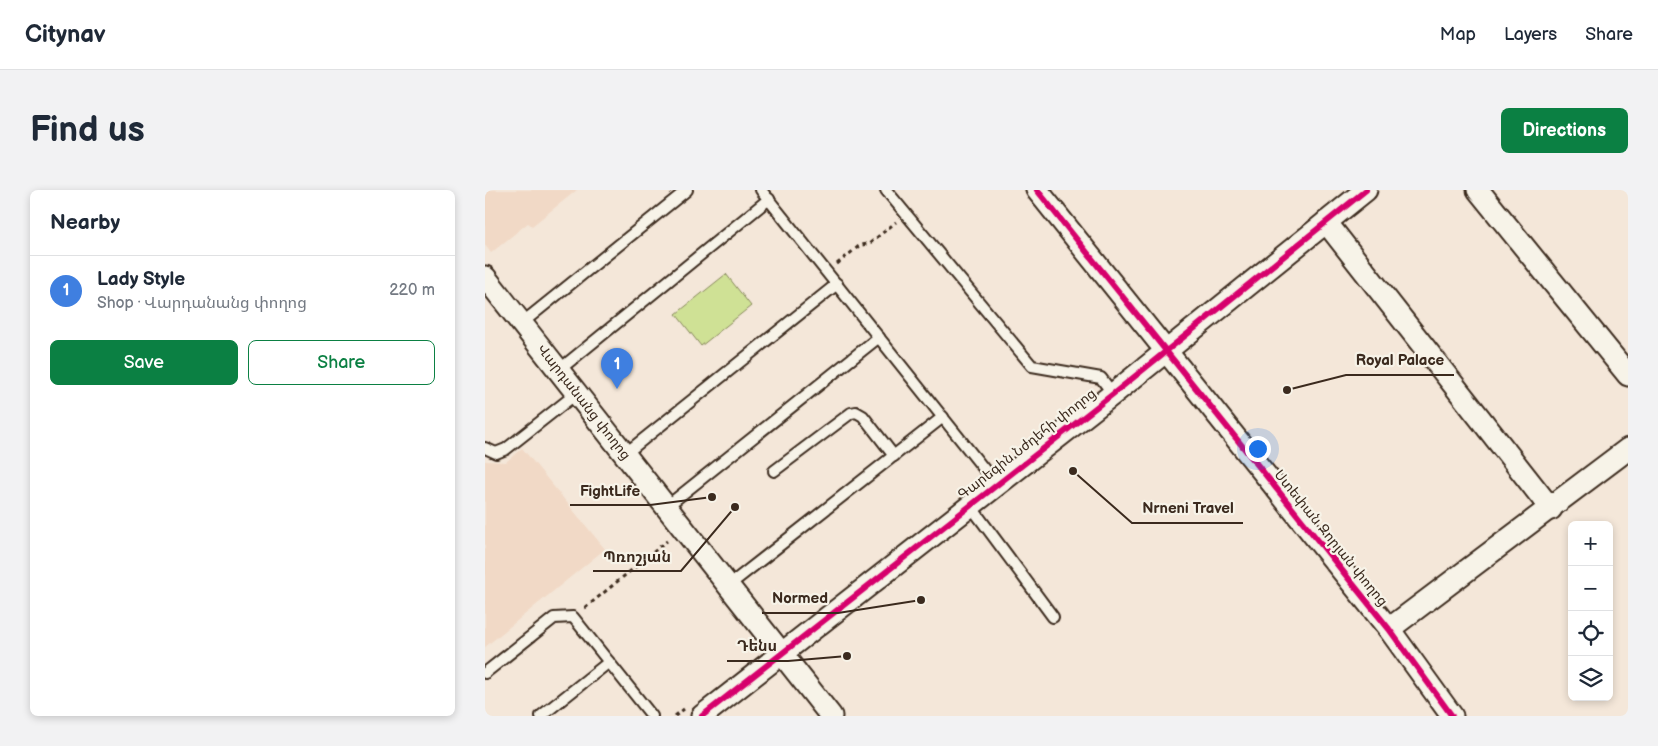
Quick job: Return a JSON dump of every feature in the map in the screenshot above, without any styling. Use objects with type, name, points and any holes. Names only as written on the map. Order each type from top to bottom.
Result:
[{"type":"street","name":"Ստեփան Զորյան փողոց","points":[[1037,190],[1389,629],[1453,716]]},
{"type":"street","name":"Գարեգին Նժդեհի փողոց","points":[[702,716],[970,504],[1113,394],[1366,190]]},
{"type":"street","points":[[1478,190],[1628,375]]},
{"type":"street","points":[[1326,222],[1551,509]]},
{"type":"street","name":"Վարդանանց փողոց","points":[[485,277],[831,716]]},
{"type":"street","points":[[1389,629],[1628,450]]},
{"type":"lane","points":[[522,323],[687,190]]},
{"type":"lane","points":[[761,190],[996,484]]},
{"type":"lane","points":[[887,190],[1032,366],[1101,378],[1113,394]]},
{"type":"lane","points":[[559,370],[769,200]]},
{"type":"lane","points":[[625,454],[837,284]]},
{"type":"lane","points":[[666,506],[879,337]]},
{"type":"lane","points":[[485,448],[496,453],[506,449],[577,393]]},
{"type":"lane","points":[[774,471],[851,413],[857,412],[863,416],[894,456]]},
{"type":"lane","points":[[728,586],[943,417]]},
{"type":"lane","points":[[970,504],[1053,617]]},
{"type":"lane","points":[[485,673],[554,618],[573,617],[652,716]]},
{"type":"lane","points":[[541,716],[609,662]]},
{"type":"path","points":[[836,264],[859,246],[870,243],[906,214]]},
{"type":"path","points":[[573,617],[667,540]]},
{"type":"shaded area","points":[[485,190],[577,190],[532,226],[528,223],[491,253],[485,245]]},
{"type":"shaded area","points":[[522,448],[605,549],[485,647],[485,461],[506,462]]},
{"type":"green space","points":[[726,274],[751,306],[701,346],[676,314]]},
{"type":"cycle path","points":[[1037,190],[1389,629],[1452,716]]},
{"type":"cycle path","points":[[702,716],[1113,394],[1366,190]]},
{"type":"place","name":"Lady Style","points":[[617,389]]},
{"type":"place","name":"Royal Palace","points":[[1287,390]]},
{"type":"place","name":"Nrneni Travel","points":[[1073,471]]},
{"type":"place","name":"FightLife","points":[[712,497]]},
{"type":"place","name":"Պռոշյան","points":[[735,507]]},
{"type":"place","name":"Normed","points":[[921,600]]},
{"type":"place","name":"Դենս","points":[[847,656]]}]
